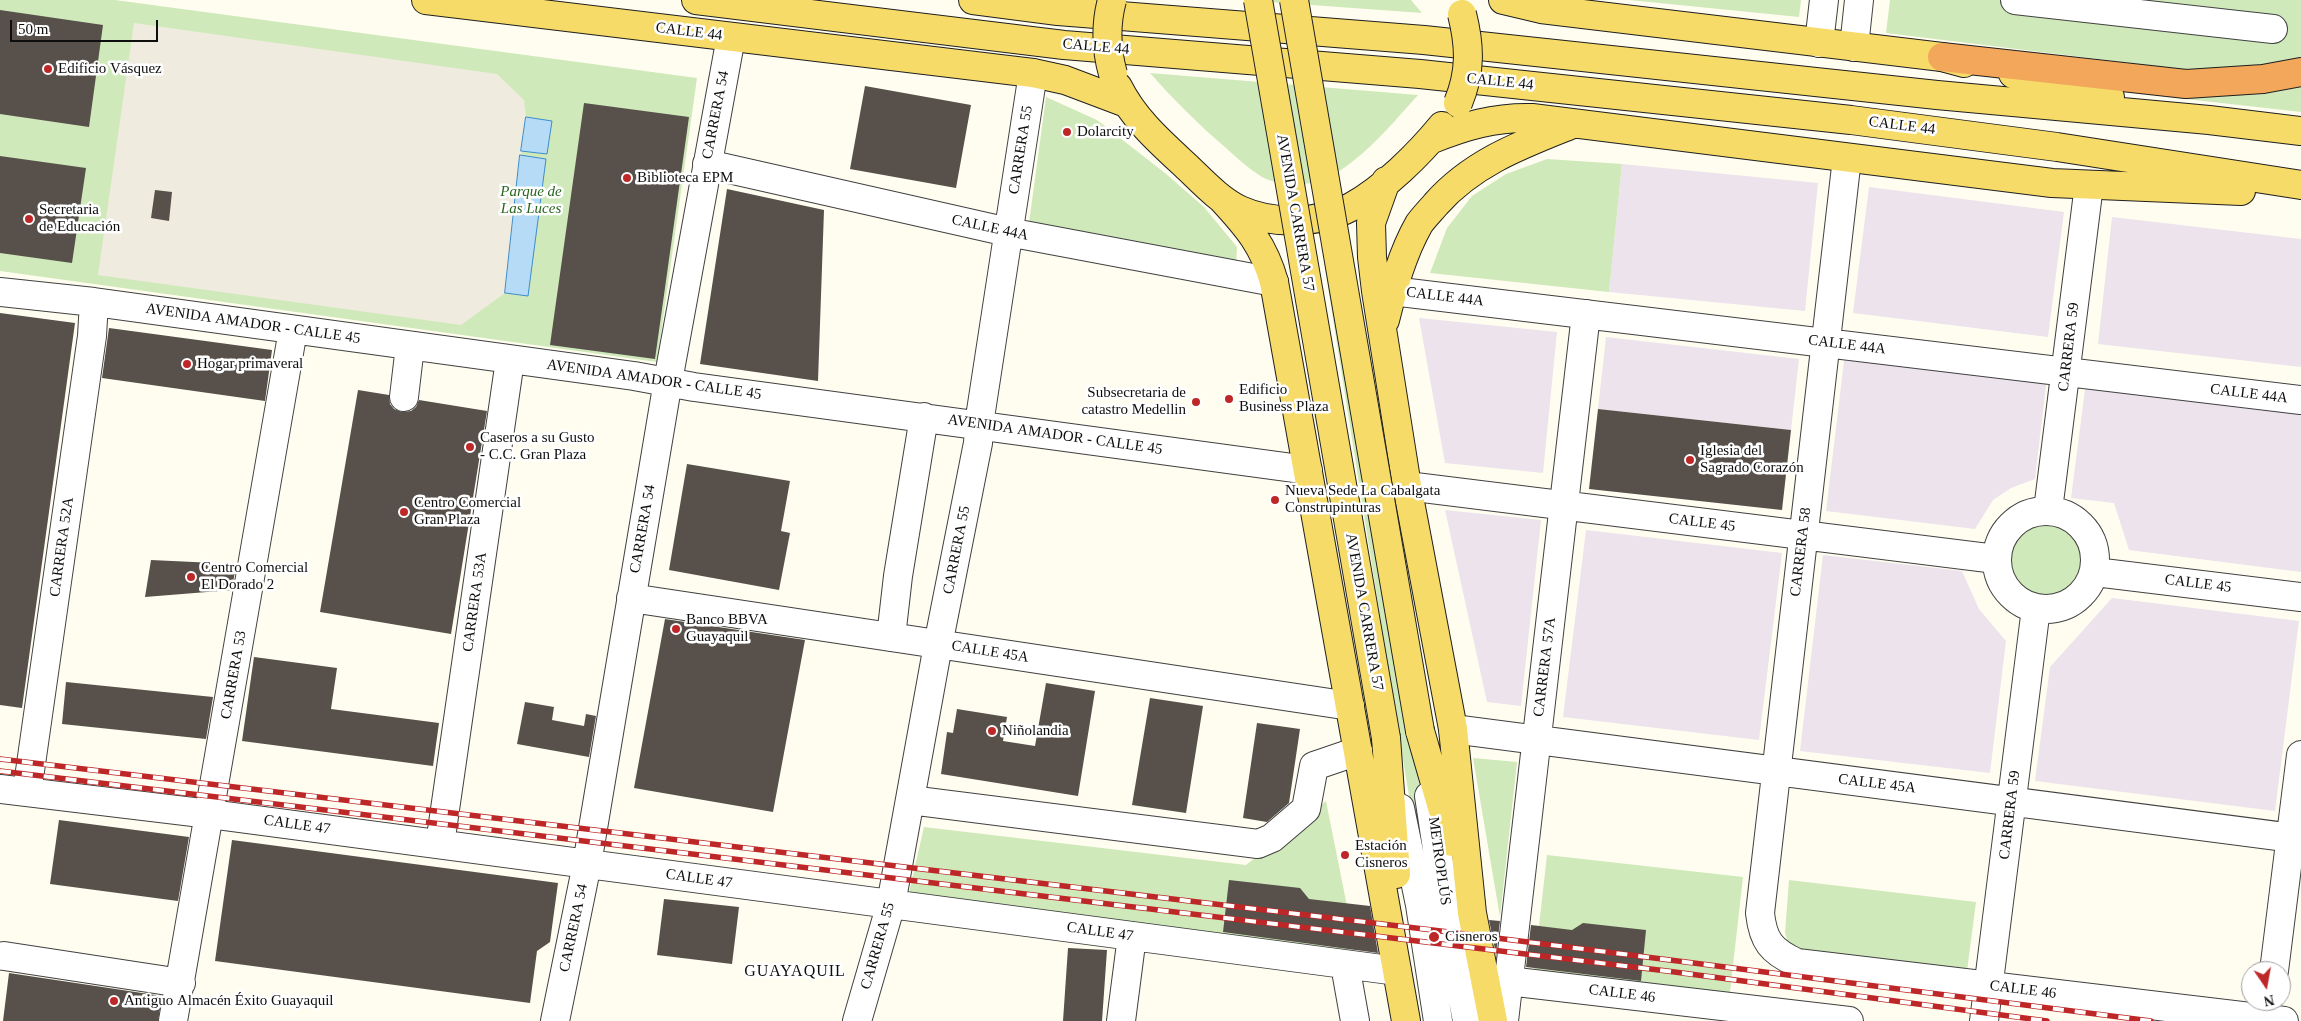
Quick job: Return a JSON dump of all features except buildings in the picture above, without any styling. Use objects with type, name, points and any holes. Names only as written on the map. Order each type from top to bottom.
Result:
[{"type":"highway","points":[[1942,57],[2186,84],[2263,79],[2301,72]]},
{"type":"main road","name":"CALLE 44","points":[[426,0],[1033,73],[1064,80],[1126,103]]},
{"type":"main road","name":"CALLE 44","points":[[696,0],[1064,45],[1420,74],[1851,120],[2057,147],[2301,185]]},
{"type":"main road","points":[[973,0],[1068,11],[1424,40],[1947,96],[2209,120],[2301,131]]},
{"type":"main road","points":[[1112,0],[1107,19],[1108,57],[1113,74],[1126,103],[1147,130],[1222,199],[1256,217],[1280,220],[1302,220],[1322,217],[1350,208],[1386,181],[1430,140],[1458,103],[1465,86],[1469,63],[1468,38],[1458,7]]},
{"type":"main road","name":"AVENIDA CARRERA 57","points":[[1258,0],[1386,738],[1406,1021]]},
{"type":"main road","points":[[1294,0],[1420,731],[1472,913],[1497,979],[1493,1021]]},
{"type":"main road","points":[[1503,0],[1541,9],[1942,57],[2209,120]]},
{"type":"main road","points":[[1430,140],[1474,124],[1503,119],[1532,118],[2052,183],[2301,194]]},
{"type":"main road","points":[[1382,329],[1392,291],[1406,251],[1420,222],[1460,179],[1483,163],[1575,123]]},
{"type":"main road","points":[[1386,181],[1371,223],[1372,257],[1407,486],[1453,729],[1472,913]]},
{"type":"main road","name":"AVENIDA CARRERA 57","points":[[1222,199],[1257,240],[1268,260],[1274,282],[1406,1021]]},
{"type":"street","points":[[1565,0],[1624,19]]},
{"type":"street","points":[[1819,43],[1824,0]]},
{"type":"street","points":[[1854,47],[1859,0]]},
{"type":"street","points":[[2015,0],[2122,6],[2273,29]]},
{"type":"street","name":"CARRERA 54","points":[[555,1021],[587,864],[668,381],[731,37]]},
{"type":"street","name":"CARRERA 55","points":[[857,1021],[891,904],[938,644],[978,443],[979,424],[1033,73]]},
{"type":"street","name":"CARRERA 58","points":[[1769,944],[1762,931],[1760,913],[1802,535],[1847,158]]},
{"type":"street","name":"CALLE 44A","points":[[707,164],[1008,232],[1274,282]]},
{"type":"street","name":"CARRERA 59","points":[[2048,510],[2089,185]]},
{"type":"street","name":"CALLE 44A","points":[[1392,291],[2301,400]]},
{"type":"street","name":"AVENIDA AMADOR - CALLE 45","points":[[0,292],[94,302],[668,381],[694,387],[979,424],[1308,470]]},
{"type":"street","name":"CARRERA 52A","points":[[27,792],[92,336],[94,302]]},
{"type":"street","name":"CARRERA 57A","points":[[1504,1021],[1497,979],[1537,740],[1586,314]]},
{"type":"street","name":"CARRERA 53","points":[[173,1021],[293,330]]},
{"type":"street","points":[[404,397],[410,346]]},
{"type":"street","name":"CARRERA 53A","points":[[440,844],[510,360]]},
{"type":"street","points":[[891,637],[898,576],[924,417]]},
{"type":"street","name":"CALLE 45","points":[[1407,486],[1996,559]]},
{"type":"street","points":[[2048,510],[2067,515],[2081,524],[2091,538],[2096,554],[2095,572],[2083,594],[2073,602],[2050,609],[2036,608],[2013,596],[2004,586],[1998,573],[1996,559],[2004,534],[2013,523],[2024,516],[2048,510]]},
{"type":"street","name":"CALLE 45","points":[[2095,572],[2301,597]]},
{"type":"street","name":"CALLE 45A","points":[[631,598],[1350,706]]},
{"type":"street","name":"CARRERA 59","points":[[1984,1021],[2036,608]]},
{"type":"street","name":"CALLE 45A","points":[[1453,729],[2296,838]]},
{"type":"street","name":"METROPLÚS","points":[[1420,731],[1446,908],[1467,1021]]},
{"type":"street","name":"METROPLÚS","points":[[1386,738],[1420,905],[1438,1021]]},
{"type":"street","points":[[910,800],[1258,844],[1272,838],[1306,809],[1314,766],[1358,751]]},
{"type":"street","points":[[2276,961],[2296,838],[2301,755]]},
{"type":"street","name":"CALLE 47","points":[[0,789],[210,814],[1397,971]]},
{"type":"street","points":[[1121,1021],[1132,936]]},
{"type":"street","name":"CALLE 46","points":[[1769,944],[1781,955],[1797,963],[1988,986],[2272,1016]]},
{"type":"street","points":[[4,956],[181,983]]},
{"type":"street","points":[[1345,964],[1355,1021]]},
{"type":"street","name":"CALLE 46","points":[[1497,979],[1849,1021]]},
{"type":"shaded area","name":"Parque de Las Luces","points":[[134,23],[497,74],[524,100],[526,117],[505,293],[461,325],[98,275]]},
{"type":"shaded area","points":[[1622,164],[1818,183],[1805,311],[1609,292]]},
{"type":"shaded area","points":[[1869,187],[2064,212],[2048,337],[1853,313]]},
{"type":"shaded area","points":[[2112,217],[2301,239],[2301,367],[2098,344]]},
{"type":"shaded area","points":[[1419,318],[1557,332],[1543,473],[1445,463]]},
{"type":"shaded area","points":[[1606,337],[1799,359],[1791,430],[1598,409]]},
{"type":"shaded area","points":[[1845,353],[2047,377],[2035,479],[2011,488],[1993,500],[1975,529],[1826,511]]},
{"type":"shaded area","points":[[2086,382],[2301,409],[2301,572],[2129,550],[2114,503],[2071,498]]},
{"type":"shaded area","points":[[1445,510],[1541,520],[1521,706],[1487,702]]},
{"type":"shaded area","points":[[1586,530],[1782,553],[1759,740],[1563,717]]},
{"type":"shaded area","points":[[1823,555],[1962,571],[1979,609],[2006,641],[1990,773],[1800,751]]},
{"type":"shaded area","points":[[2112,598],[2299,621],[2275,811],[2035,781],[2050,667]]},
{"type":"green space","name":"Parque de Las Luces","points":[[0,0],[115,0],[697,78],[657,362],[0,271]]},
{"type":"green space","points":[[1242,0],[1411,0],[1422,13]]},
{"type":"green space","points":[[1629,0],[1801,0],[1799,17]]},
{"type":"green space","points":[[1890,0],[2301,0],[2301,59],[2254,69],[2196,71],[1886,33]]},
{"type":"green space","points":[[1150,73],[1418,95],[1375,142],[1339,171],[1318,182],[1285,184],[1262,177],[1243,163],[1177,103]]},
{"type":"green space","points":[[2301,85],[2301,112],[2168,97]]},
{"type":"green space","points":[[1046,97],[1097,120],[1165,173],[1204,207],[1237,247],[1236,265],[1029,223]]},
{"type":"green space","points":[[1547,159],[1622,164],[1609,292],[1430,273],[1447,228],[1472,196],[1506,174]]},
{"type":"green space","points":[[1331,261],[1459,1021],[1447,1021],[1399,736],[1324,262]]},
{"type":"green space","points":[[2046,522],[2067,528],[2077,538],[2083,559],[2077,580],[2067,590],[2046,596],[2025,590],[2015,580],[2009,559],[2015,538],[2025,528]]},
{"type":"green space","points":[[1473,758],[1517,762],[1500,917]]},
{"type":"green space","points":[[1326,801],[1357,956],[908,897],[924,827],[1246,865]]},
{"type":"green space","points":[[1547,855],[1743,877],[1729,1001],[1533,979]]},
{"type":"green space","points":[[1789,880],[1976,902],[1967,971],[1799,953],[1789,945],[1785,933]]},
{"type":"water","points":[[526,117],[552,121],[547,154],[521,151]]},
{"type":"water","points":[[520,155],[546,159],[528,296],[505,293]]},
{"type":"railway","points":[[0,759],[1449,932],[2151,1021]]},
{"type":"railway","points":[[0,771],[1667,971],[2047,1021]]},
{"type":"place","name":"Edificio Vásquez","points":[[48,69]]},
{"type":"place","name":"Dolarcity","points":[[1067,132]]},
{"type":"place","name":"Biblioteca EPM","points":[[627,178]]},
{"type":"place","name":"Secretaria de Educación","points":[[29,219]]},
{"type":"place","name":"Hogar primaveral","points":[[187,364]]},
{"type":"place","name":"Edificio Business Plaza","points":[[1229,399]]},
{"type":"place","name":"Subsecretaria de catastro Medellin","points":[[1196,402]]},
{"type":"place","name":"Caseros a su Gusto - C.C. Gran Plaza","points":[[470,447]]},
{"type":"place","name":"Iglesia del Sagrado Corazón","points":[[1690,460]]},
{"type":"place","name":"Nueva Sede La Cabalgata Construpinturas","points":[[1275,500]]},
{"type":"place","name":"Centro Comercial Gran Plaza","points":[[404,512]]},
{"type":"place","name":"Centro Comercial El Dorado 2","points":[[191,577]]},
{"type":"place","name":"Banco BBVA Guayaquil","points":[[676,629]]},
{"type":"place","name":"Niñolandia","points":[[992,731]]},
{"type":"place","name":"Estación Cisneros","points":[[1345,855]]},
{"type":"place","name":"Cisneros","points":[[1434,937]]},
{"type":"place","name":"Antiguo Almacén Éxito Guayaquil","points":[[114,1001]]},
{"type":"district","name":"GUAYAQUIL","points":[[795,972]]}]
